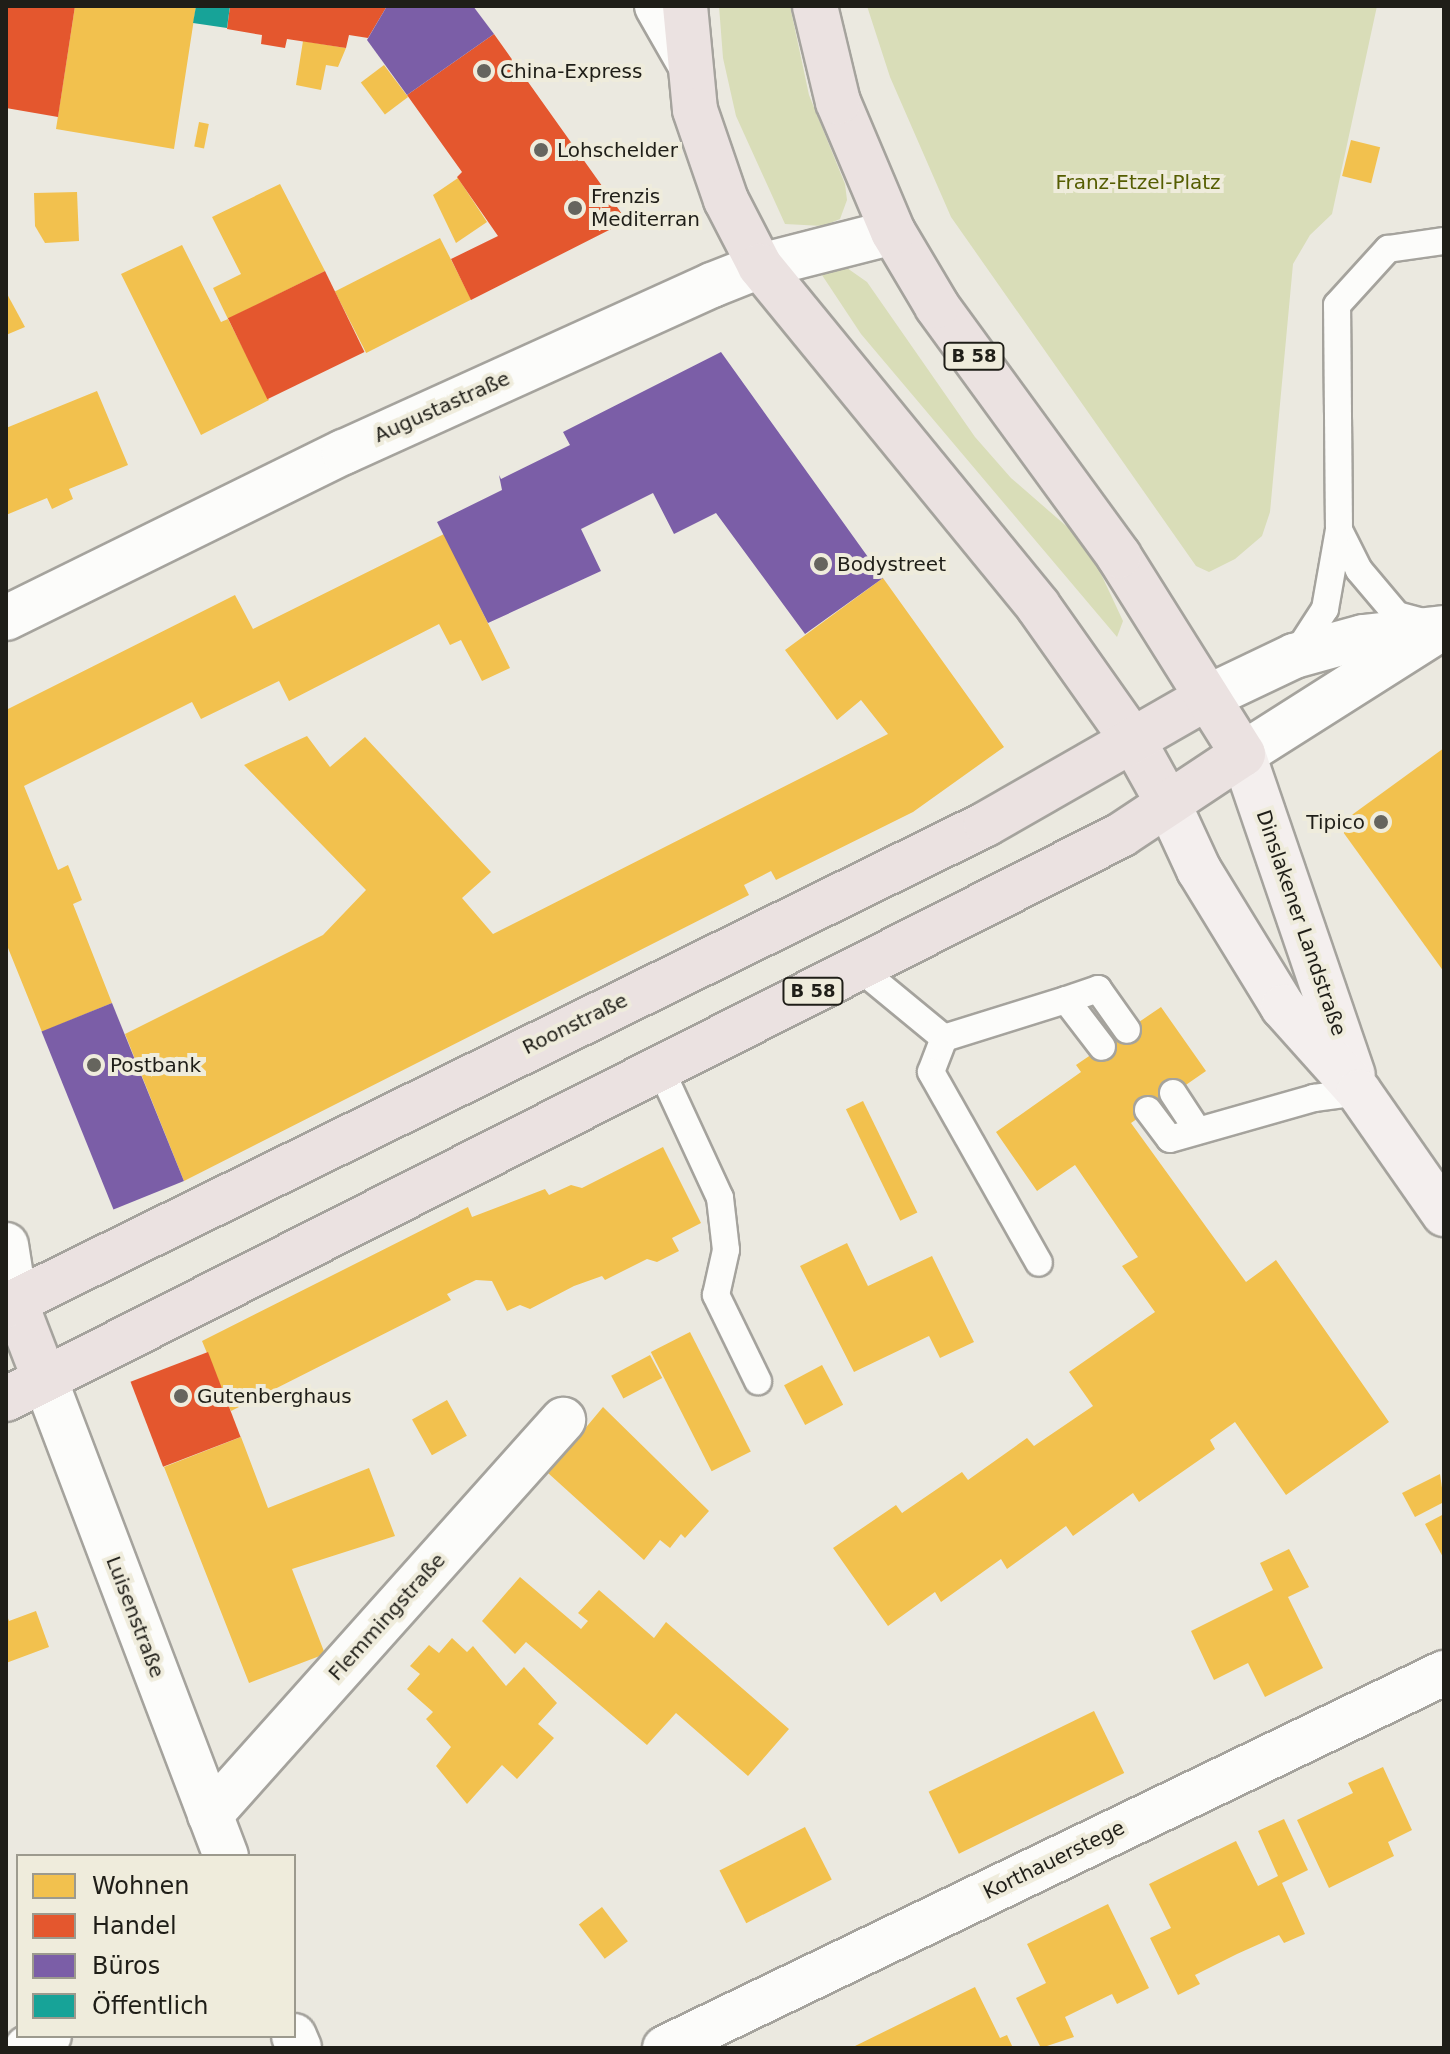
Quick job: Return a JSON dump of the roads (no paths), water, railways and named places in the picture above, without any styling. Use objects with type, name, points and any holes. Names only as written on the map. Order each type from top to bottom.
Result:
[{"type":"main road","points":[[685,6],[695,110],[726,200],[760,266],[1038,606],[1134,742],[1168,803]]},
{"type":"main road","name":"B 58","points":[[6,1399],[44,1377],[1121,835],[1243,754],[1119,556],[937,306],[893,232],[838,102],[815,6]]},
{"type":"main road","name":"Roonstraße","points":[[9,1299],[986,824],[1206,698]]},
{"type":"main road","name":"Dinslakener Landstraße","points":[[1243,754],[1359,1092]]},
{"type":"main road","name":"Dinslakener Landstraße","points":[[1168,803],[1199,870],[1283,1007],[1359,1092],[1444,1214]]},
{"type":"main road","points":[[9,1299],[44,1377]]},
{"type":"street","points":[[657,6],[689,62]]},
{"type":"street","name":"Augustastraße","points":[[6,618],[344,452],[760,266],[893,232]]},
{"type":"street","points":[[1206,698],[1294,656],[1363,637],[1444,627]]},
{"type":"street","points":[[1243,754],[1444,627]]},
{"type":"street","points":[[6,1245],[9,1299]]},
{"type":"street","name":"Luisenstraße","points":[[44,1377],[225,1854]]},
{"type":"street","name":"Flemmingstraße","points":[[210,1815],[563,1420]]},
{"type":"street","name":"Korthauerstege","points":[[665,2048],[1444,1673]]},
{"type":"street","points":[[27,2048],[45,2038]]},
{"type":"lane","points":[[1294,656],[1325,609],[1339,530],[1337,305],[1388,249],[1444,241]]},
{"type":"lane","points":[[1339,530],[1359,570],[1397,615],[1444,627]]},
{"type":"lane","points":[[859,968],[944,1038]]},
{"type":"lane","points":[[944,1038],[1098,989],[1127,1030]]},
{"type":"lane","points":[[1066,1000],[1102,1047]]},
{"type":"lane","points":[[944,1038],[931,1072],[1039,1263]]},
{"type":"lane","points":[[660,1068],[720,1198],[726,1250],[716,1295],[758,1381]]},
{"type":"lane","points":[[1148,1110],[1170,1139],[1314,1098],[1359,1092]]},
{"type":"lane","points":[[1173,1093],[1198,1131]]},
{"type":"place","name":"China-Express","points":[[484,71]]},
{"type":"place","name":"Lohschelder","points":[[541,150]]},
{"type":"place","name":"Frenzis Mediterran","points":[[575,208]]},
{"type":"place","name":"Bodystreet","points":[[821,564]]},
{"type":"place","name":"Tipico","points":[[1381,822]]},
{"type":"place","name":"Postbank","points":[[94,1065]]},
{"type":"place","name":"Gutenberghaus","points":[[181,1396]]},
{"type":"park label","name":"Franz-Etzel-Platz","points":[[1138,182]]}]
